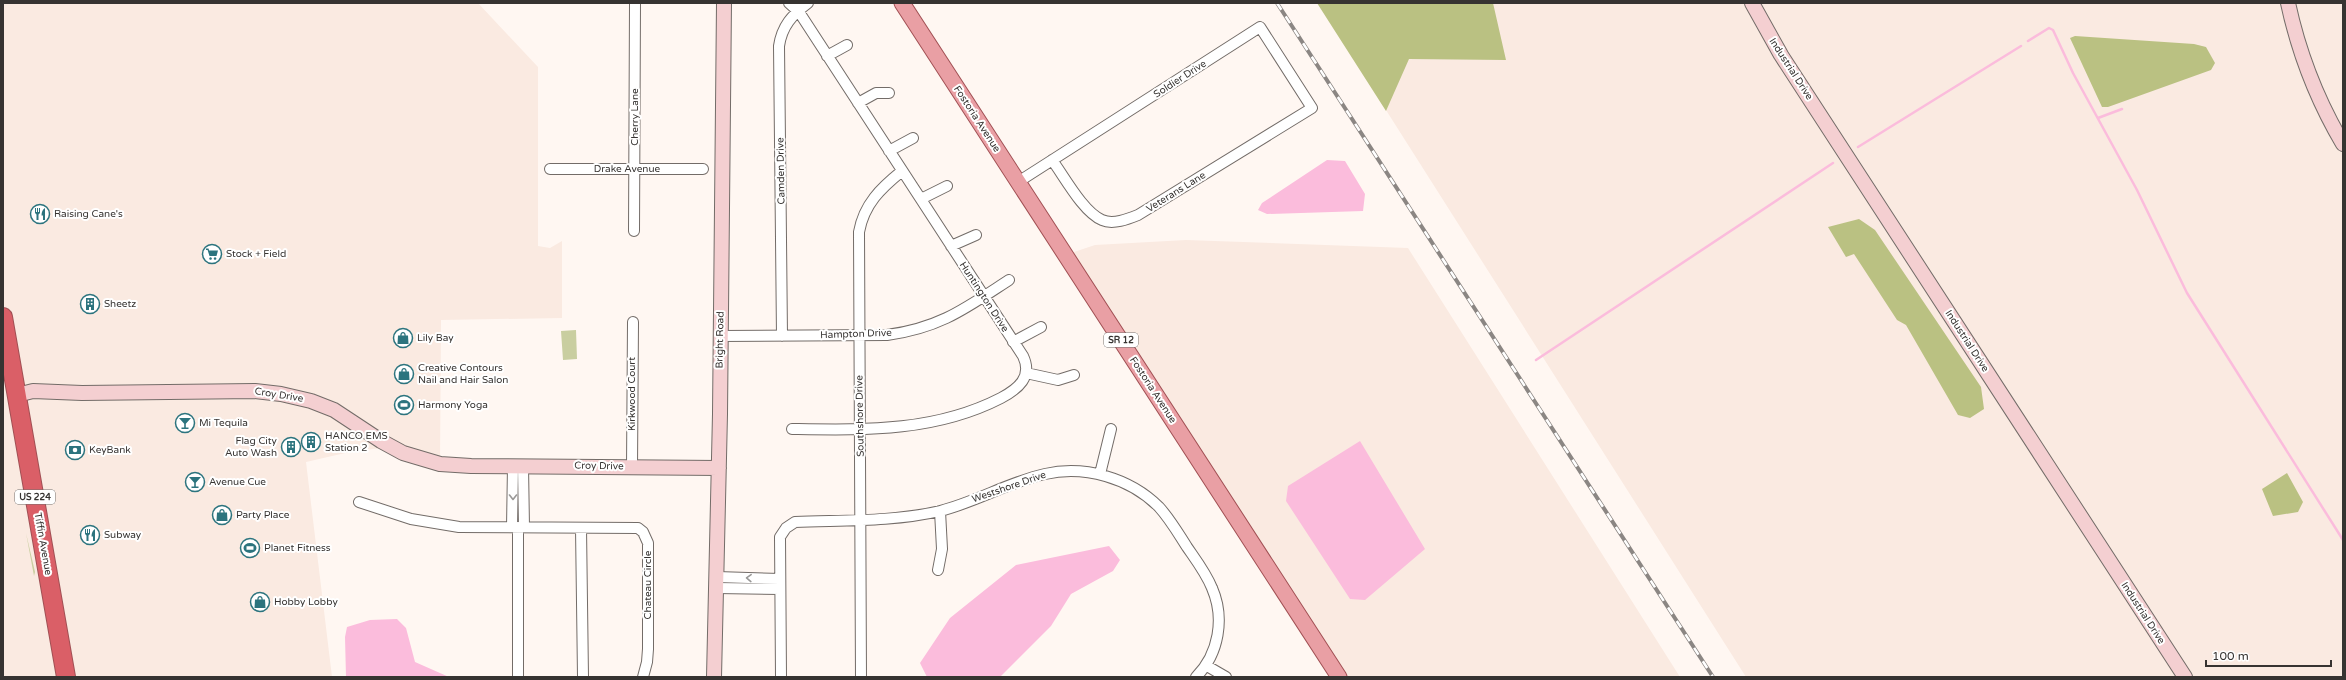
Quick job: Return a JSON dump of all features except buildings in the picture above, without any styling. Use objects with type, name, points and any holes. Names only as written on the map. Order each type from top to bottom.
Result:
[{"type":"highway","name":"Tiffin Avenue","points":[[3,317],[66,677]]},
{"type":"main road","name":"Fostoria Avenue","points":[[902,3],[1336,676]]},
{"type":"street","name":"Cherry Lane","points":[[634,231],[635,3]]},
{"type":"street","name":"Bright Road","points":[[714,677],[719,468],[724,3]]},
{"type":"street","name":"Huntington Drive","points":[[789,3],[797,8],[1014,342],[1025,361],[1026,373]]},
{"type":"street","name":"Camden Drive","points":[[782,336],[779,46],[783,28],[797,8],[808,3]]},
{"type":"street","name":"Industrial Drive","points":[[1752,3],[1781,55],[2185,677]]},
{"type":"street","points":[[2288,3],[2298,45],[2313,86],[2343,144]]},
{"type":"street","name":"Soldier Drive","points":[[1018,182],[1260,27],[1312,108]]},
{"type":"street","points":[[827,56],[847,45]]},
{"type":"street","points":[[858,103],[876,93],[889,93]]},
{"type":"street","name":"Veterans Lane","points":[[1052,160],[1086,207],[1102,220],[1123,220],[1138,216],[1312,108]]},
{"type":"street","points":[[889,151],[913,138]]},
{"type":"street","name":"Drake Avenue","points":[[550,169],[703,169]]},
{"type":"street","name":"Southshore Drive","points":[[862,677],[859,335],[860,226],[863,215],[876,194],[902,171]]},
{"type":"street","points":[[921,199],[947,186]]},
{"type":"street","points":[[951,246],[976,235]]},
{"type":"street","name":"Hampton Drive","points":[[720,336],[887,335],[924,328],[960,313],[1009,280]]},
{"type":"street","name":"Kirkwood Court","points":[[632,467],[633,322]]},
{"type":"street","points":[[1014,342],[1041,328]]},
{"type":"street","points":[[792,430],[860,430],[904,428],[958,416],[1014,391],[1022,383],[1026,373],[1058,380],[1074,375]]},
{"type":"street","name":"Croy Drive","points":[[17,395],[33,391],[82,393],[255,391],[281,394],[311,401],[334,410],[381,441],[415,457],[452,465],[719,468]]},
{"type":"street","points":[[1100,474],[1111,429]]},
{"type":"street","points":[[518,466],[518,677]]},
{"type":"street","name":"Westshore Drive","points":[[781,677],[780,537],[789,525],[795,522],[861,520],[919,515],[940,511],[1046,474],[1070,471],[1100,474],[1129,486],[1159,507],[1167,516],[1211,584],[1215,595],[1219,619],[1216,643],[1208,666]]},
{"type":"street","name":"Chateau Circle","points":[[359,502],[429,523],[459,527],[632,527],[643,532],[646,537],[648,649],[647,662],[643,677]]},
{"type":"street","points":[[938,570],[942,549],[940,511]]},
{"type":"street","points":[[581,528],[583,677]]},
{"type":"street","points":[[717,582],[780,584]]},
{"type":"street","points":[[1196,677],[1208,666],[1226,677]]},
{"type":"shaded area","points":[[3,3],[478,3],[538,67],[538,246],[550,248],[562,241],[562,318],[441,320],[440,464],[392,447],[354,451],[306,462],[332,677],[3,677]]},
{"type":"shaded area","points":[[1318,3],[2343,3],[2343,677],[1746,677]]},
{"type":"shaded area","points":[[1327,160],[1345,161],[1365,194],[1363,211],[1267,214],[1258,210],[1262,203]]},
{"type":"shaded area","points":[[1186,240],[1408,248],[1680,677],[1345,677],[1071,253],[1095,245]]},
{"type":"shaded area","points":[[1360,441],[1425,549],[1365,600],[1350,599],[1286,501],[1288,486]]},
{"type":"shaded area","points":[[1109,546],[1120,560],[1113,571],[1071,594],[1051,626],[1000,677],[927,677],[920,663],[950,618],[1016,565]]},
{"type":"shaded area","points":[[397,619],[406,628],[415,662],[449,677],[346,677],[345,637],[347,627],[370,620]]},
{"type":"green space","points":[[1317,3],[1493,3],[1506,60],[1409,59],[1386,111]]},
{"type":"green space","points":[[2075,36],[2194,44],[2206,47],[2215,63],[2211,70],[2108,107],[2102,107],[2070,38]]},
{"type":"green space","points":[[1859,219],[1875,230],[1981,387],[1984,409],[1970,418],[1958,415],[1906,325],[1897,320],[1854,254],[1846,257],[1828,227]]},
{"type":"green space","points":[[576,330],[577,359],[563,360],[561,331]]},
{"type":"green space","points":[[2287,473],[2303,502],[2298,512],[2273,516],[2262,489]]},
{"type":"green space","points":[[26,533],[35,572],[34,576]]},
{"type":"waterway","points":[[2028,41],[2049,28],[2053,30],[2073,73],[2137,190],[2187,293],[2343,540]]},
{"type":"waterway","points":[[1858,147],[2021,46]]},
{"type":"waterway","points":[[2098,118],[2122,109]]},
{"type":"waterway","points":[[1536,360],[1833,163]]},
{"type":"railway","points":[[1277,3],[1713,677]]},
{"type":"place","name":"Raising Cane's","points":[[40,214]]},
{"type":"place","name":"Stock + Field","points":[[212,254]]},
{"type":"place","name":"Sheetz","points":[[90,304]]},
{"type":"place","name":"Lily Bay","points":[[403,338]]},
{"type":"place","name":"Creative Contours Nail and Hair Salon","points":[[404,374]]},
{"type":"place","name":"Harmony Yoga","points":[[404,405]]},
{"type":"place","name":"Mi Tequila","points":[[185,423]]},
{"type":"place","name":"HANCO EMS Station 2","points":[[311,442]]},
{"type":"place","name":"Flag City Auto Wash","points":[[291,447]]},
{"type":"place","name":"KeyBank","points":[[75,450]]},
{"type":"place","name":"Avenue Cue","points":[[195,482]]},
{"type":"place","name":"Party Place","points":[[222,515]]},
{"type":"place","name":"Subway","points":[[90,535]]},
{"type":"place","name":"Planet Fitness","points":[[250,548]]},
{"type":"place","name":"Hobby Lobby","points":[[260,602]]}]
